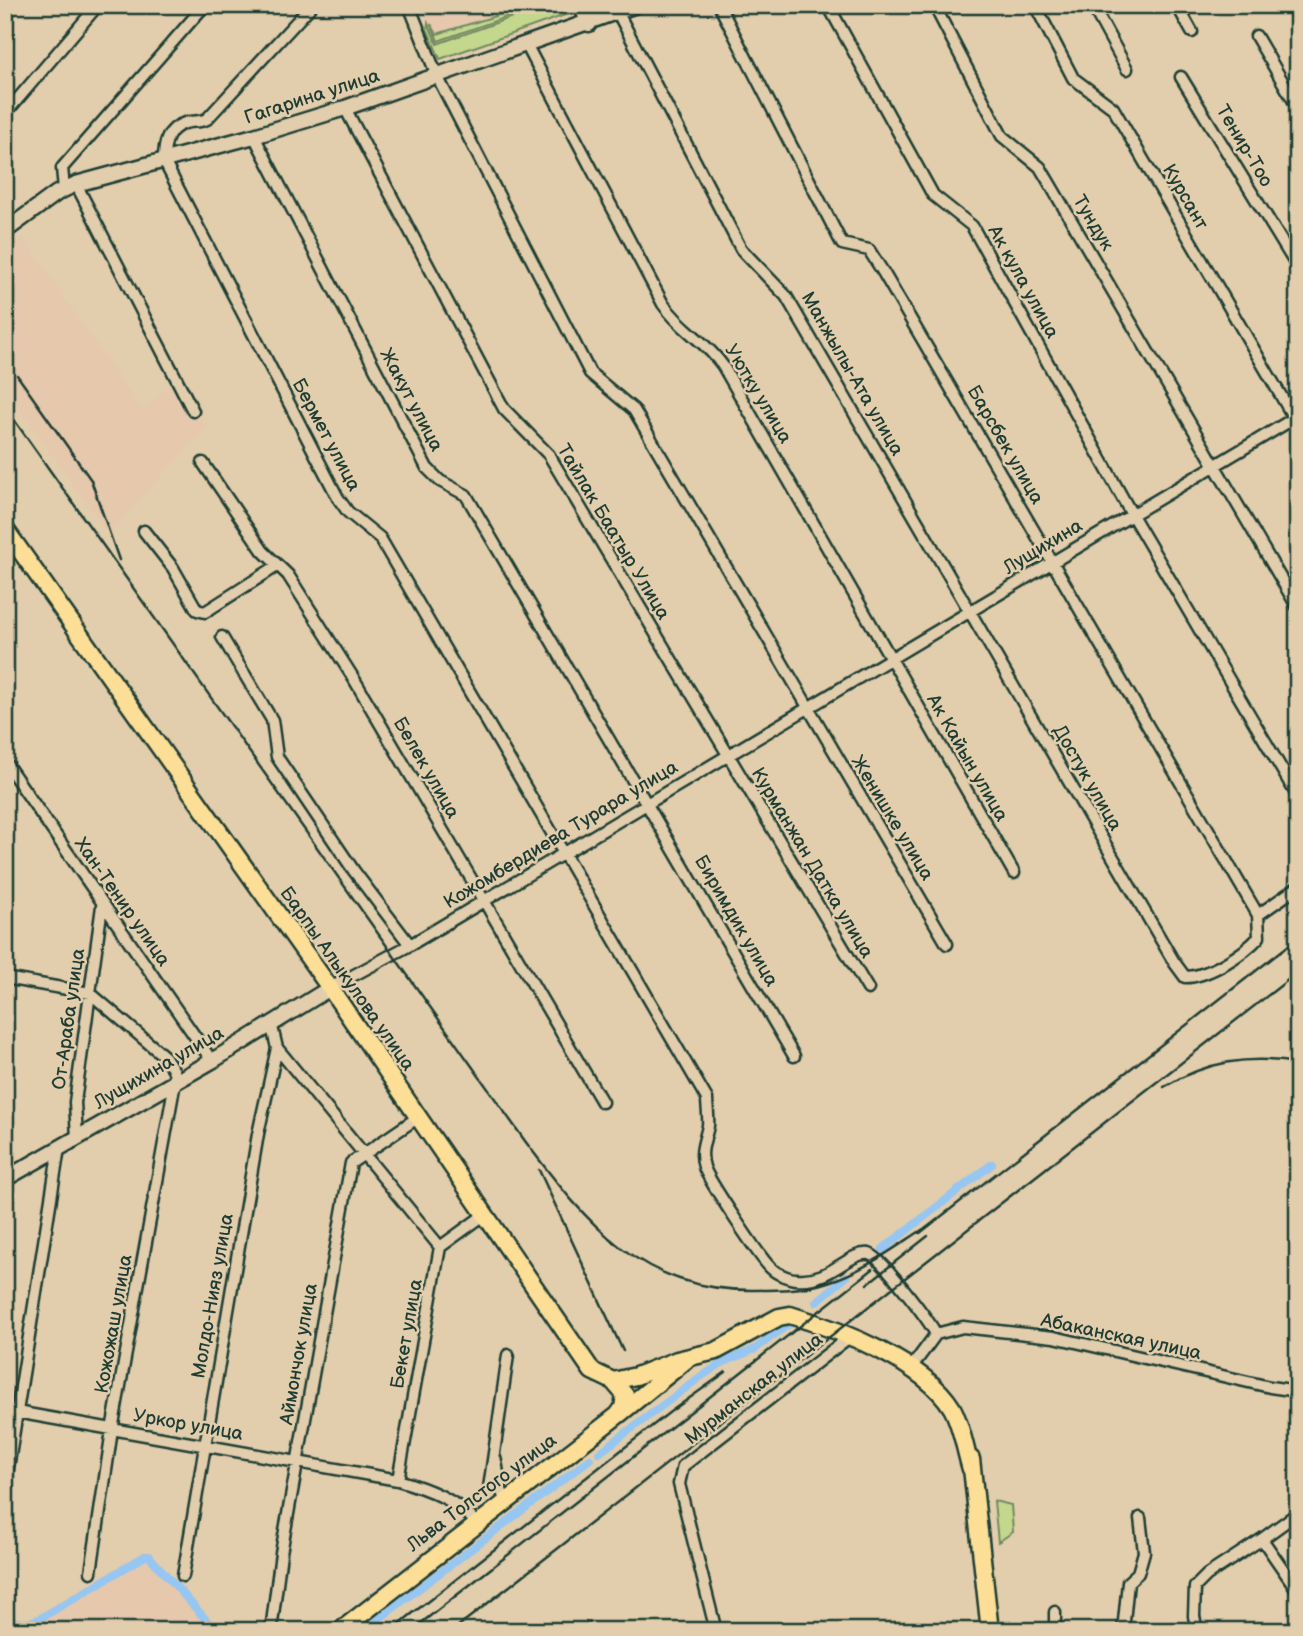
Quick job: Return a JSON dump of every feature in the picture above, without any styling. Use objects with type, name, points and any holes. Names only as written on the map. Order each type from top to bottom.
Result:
[{"type":"main road","points":[[581,5],[589,23]]},
{"type":"main road","name":"Гагарина улица","points":[[5,231],[70,186],[254,136],[345,108],[527,46],[636,5]]},
{"type":"main road","name":"Барпы Алыкулова улица","points":[[5,529],[330,988],[580,1357],[597,1375],[613,1381]]},
{"type":"main road","name":"Лущихина улица","points":[[5,1179],[212,1061],[330,988]]},
{"type":"main road","points":[[688,1357],[698,1347],[782,1304],[824,1316],[946,1383],[965,1413],[972,1440],[971,1469],[990,1631]]},
{"type":"main road","points":[[618,1415],[624,1408],[625,1395],[613,1381],[636,1376],[688,1357],[705,1355],[730,1345],[784,1315],[914,1364]]},
{"type":"main road","name":"Льва Толстого улица","points":[[340,1631],[675,1372],[688,1357]]},
{"type":"street","points":[[5,114],[98,5]]},
{"type":"street","points":[[193,411],[62,168],[205,5]]},
{"type":"street","points":[[164,161],[164,142],[170,132],[185,123],[208,119],[312,5]]},
{"type":"street","name":"Женишке улица","points":[[409,5],[437,76],[590,373],[634,410],[947,944]]},
{"type":"street","name":"Барсбек улица","points":[[719,5],[842,244],[869,250],[883,272],[1258,915]]},
{"type":"street","name":"Ак кула улица","points":[[828,5],[933,195],[972,226],[1132,515],[1298,797]]},
{"type":"street","name":"Тундук","points":[[934,5],[1002,136],[1040,167],[1298,608]]},
{"type":"street","name":"Курсант","points":[[1035,5],[1073,78],[1113,108],[1297,420]]},
{"type":"street","points":[[1092,5],[1128,69]]},
{"type":"street","points":[[1177,5],[1192,32]]},
{"type":"street","name":"Манжылы-Ата улица","points":[[618,13],[741,249],[786,296],[970,612]]},
{"type":"street","points":[[1256,36],[1298,108]]},
{"type":"street","name":"Уютку улица","points":[[527,46],[663,304],[678,325],[712,349],[723,366],[889,660]]},
{"type":"street","name":"Тенир-Тоо","points":[[1181,78],[1298,268]]},
{"type":"street","name":"Тайлак Баатыр Улица","points":[[345,108],[504,409],[549,455],[727,756]]},
{"type":"street","name":"Жакут улица","points":[[254,136],[427,468],[440,481],[466,495],[648,804]]},
{"type":"street","name":"Бермет улица","points":[[164,161],[338,498],[348,512],[380,538],[563,854]]},
{"type":"street","name":"Лущихина","points":[[807,709],[1216,465],[1297,420]]},
{"type":"street","name":"Белек улица","points":[[203,463],[263,551],[288,575],[354,679],[602,1102]]},
{"type":"street","points":[[144,531],[173,568],[197,610],[205,612],[277,566]]},
{"type":"street","name":"Достук улица","points":[[970,612],[1185,977],[1206,972],[1251,946],[1259,937],[1258,915]]},
{"type":"street","points":[[222,637],[272,720],[277,757],[354,871],[410,945]]},
{"type":"street","name":"Ак Кайын улица","points":[[889,660],[1014,873]]},
{"type":"street","name":"Кожомбердиева Турара улица","points":[[330,988],[410,945],[807,709]]},
{"type":"street","name":"Курманжан Датка улица","points":[[727,756],[868,989]]},
{"type":"street","name":"Хан-Тенир улица","points":[[5,762],[102,906],[212,1061]]},
{"type":"street","name":"Биримдик улица","points":[[648,804],[794,1056]]},
{"type":"street","points":[[563,854],[707,1099],[708,1124],[701,1147],[704,1169],[771,1269],[794,1280],[821,1278],[855,1256],[868,1254],[878,1258],[907,1296],[918,1304],[936,1334],[914,1364]]},
{"type":"street","points":[[1258,915],[1298,887]]},
{"type":"street","name":"От-Араба улица","points":[[77,1138],[75,1102],[102,906]]},
{"type":"street","points":[[5,978],[90,993],[165,1057],[174,1071],[175,1082]]},
{"type":"street","name":"Молдо-Нияз улица","points":[[183,1576],[258,1134],[277,1048],[271,1023]]},
{"type":"street","points":[[277,1048],[440,1247],[484,1215]]},
{"type":"street","name":"Кожожаш улица","points":[[91,1572],[112,1430],[175,1082]]},
{"type":"street","points":[[362,1154],[417,1118]]},
{"type":"street","points":[[5,1487],[59,1148]]},
{"type":"street","name":"Аймончок улица","points":[[271,1631],[351,1163],[362,1154]]},
{"type":"street","name":"Бекет улица","points":[[398,1480],[440,1247]]},
{"type":"street","name":"Абаканская улица","points":[[936,1334],[962,1327],[1054,1337],[1270,1387],[1292,1390],[1298,1387]]},
{"type":"street","name":"Мурманская улица","points":[[716,1631],[678,1484],[679,1474],[683,1466],[848,1338]]},
{"type":"street","points":[[489,1488],[508,1355]]},
{"type":"street","name":"Уркор улица","points":[[5,1410],[398,1480],[437,1493],[462,1509],[477,1524]]},
{"type":"street","points":[[495,1457],[499,1470],[499,1490],[507,1501]]},
{"type":"street","points":[[1197,1631],[1194,1616],[1195,1587],[1207,1575],[1298,1513]]},
{"type":"street","points":[[1123,1631],[1128,1583],[1138,1573],[1144,1552],[1140,1518]]},
{"type":"street","points":[[1262,1539],[1298,1591]]},
{"type":"street","points":[[1055,1612],[1055,1631]]},
{"type":"shaded area","points":[[422,5],[545,5],[437,43]]},
{"type":"shaded area","points":[[23,238],[142,410],[177,379],[206,427],[108,534],[5,388],[5,251]]},
{"type":"shaded area","points":[[146,1550],[217,1631],[5,1631],[5,1621],[11,1629]]},
{"type":"green space","points":[[519,5],[540,5],[438,41],[431,24],[437,34],[505,13]]},
{"type":"green space","points":[[546,5],[567,5],[571,13],[440,59],[427,29],[428,23],[437,44]]},
{"type":"green space","points":[[994,1501],[1011,1505],[1013,1532],[998,1542]]},
{"type":"waterway","points":[[883,1249],[992,1164]]},
{"type":"waterway","points":[[816,1302],[846,1277]]},
{"type":"waterway","points":[[599,1453],[699,1378],[722,1363],[755,1349],[789,1324]]},
{"type":"waterway","points":[[363,1631],[590,1459]]},
{"type":"waterway","points":[[5,1616],[22,1623],[39,1619],[149,1556],[216,1631]]},
{"type":"railway","points":[[17,375],[91,480],[119,560]]},
{"type":"railway","points":[[5,407],[525,1141],[571,1200],[595,1225],[648,1265],[679,1279],[714,1287],[754,1290],[782,1290],[819,1285],[854,1272],[925,1228]]},
{"type":"railway","points":[[920,1233],[1298,938]]},
{"type":"railway","points":[[452,1631],[1298,972]]},
{"type":"railway","points":[[1164,1087],[1196,1071],[1228,1062],[1262,1060],[1298,1063]]},
{"type":"railway","points":[[539,1170],[623,1351]]},
{"type":"railway","points":[[867,1284],[928,1236]]},
{"type":"railway","points":[[411,1631],[873,1269]]},
{"type":"railway","points":[[390,1631],[670,1412],[726,1372]]}]
